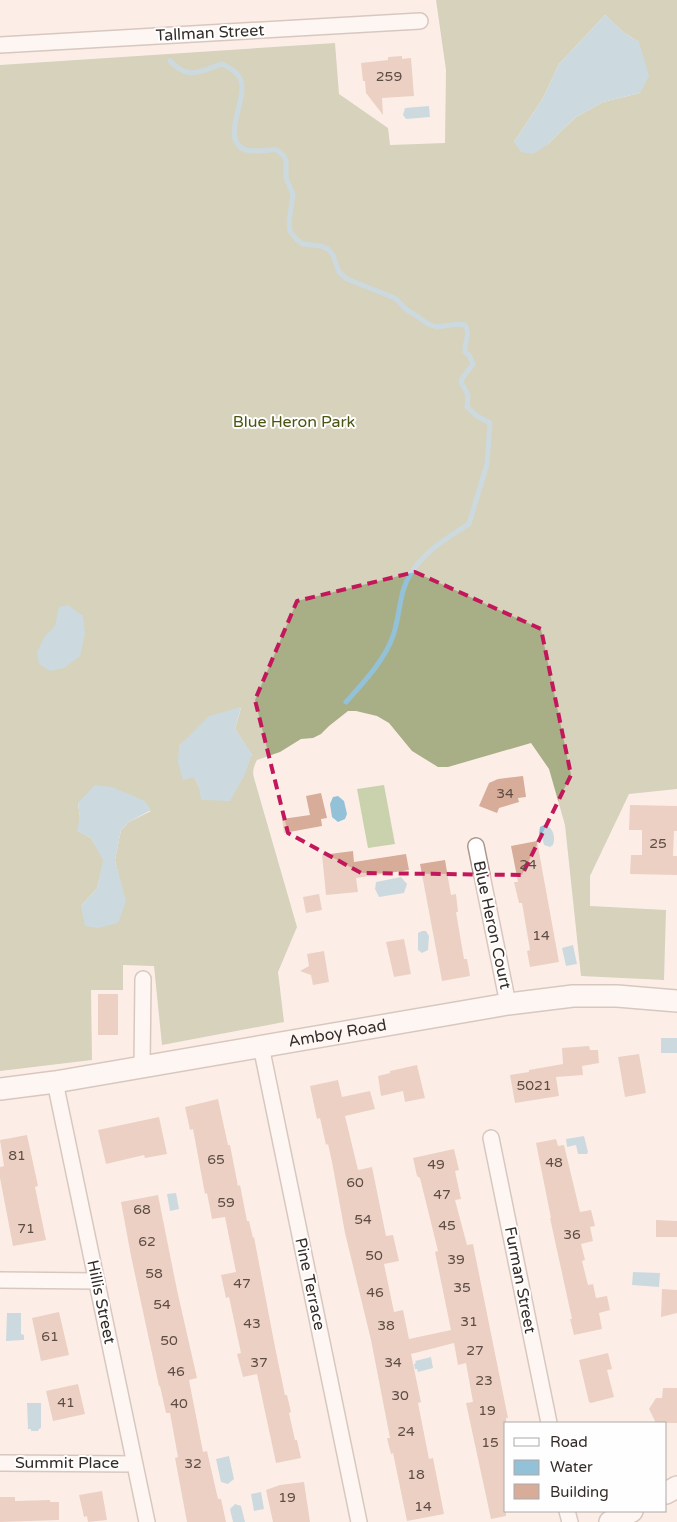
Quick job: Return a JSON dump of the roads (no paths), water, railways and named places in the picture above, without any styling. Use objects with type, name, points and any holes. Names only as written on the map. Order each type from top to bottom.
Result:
[{"type":"main road","name":"Amboy Road","points":[[0,1089],[55,1082],[508,1004],[573,996],[617,996],[677,1002]]},
{"type":"main road","points":[[610,1522],[630,1512]]},
{"type":"street","name":"Tallman Street","points":[[0,45],[420,21]]},
{"type":"street","name":"Blue Heron Court","points":[[476,846],[508,1004]]},
{"type":"street","points":[[142,1067],[143,979]]},
{"type":"street","name":"Pine Terrace","points":[[261,1046],[359,1522]]},
{"type":"street","name":"Hillis Street","points":[[55,1082],[147,1522]]},
{"type":"street","name":"Furman Street","points":[[491,1138],[549,1422]]},
{"type":"street","points":[[0,1280],[97,1281]]},
{"type":"street","name":"Summit Place","points":[[0,1463],[134,1464]]},
{"type":"water","points":[[605,15],[623,32],[639,42],[649,76],[640,93],[603,102],[576,117],[547,145],[533,154],[521,152],[514,142],[543,98],[559,64]]},
{"type":"water","points":[[429,106],[430,117],[406,119],[403,115],[405,108]]},
{"type":"water","points":[[68,605],[83,616],[85,634],[80,656],[64,668],[50,671],[39,664],[37,652],[45,636],[55,626],[59,607]]},
{"type":"water","points":[[241,707],[235,729],[252,754],[245,774],[230,801],[201,800],[199,787],[194,777],[183,780],[178,762],[179,746],[209,716]]},
{"type":"water","points":[[95,785],[112,787],[145,801],[151,810],[129,822],[121,830],[115,860],[126,901],[118,923],[98,928],[85,926],[81,906],[97,888],[103,860],[91,838],[77,831],[80,818],[78,803]]},
{"type":"water","points":[[338,796],[344,801],[347,814],[345,819],[338,822],[332,817],[330,804],[333,797]]},
{"type":"water","points":[[544,825],[550,827],[554,835],[553,845],[550,847],[544,845],[539,834],[540,827]]},
{"type":"water","points":[[401,877],[407,884],[404,893],[379,897],[375,889],[376,882]]},
{"type":"water","points":[[426,931],[429,936],[428,950],[422,953],[418,950],[418,933]]},
{"type":"water","points":[[573,945],[577,964],[566,966],[562,948]]},
{"type":"water","points":[[661,1038],[677,1038],[677,1053],[661,1053]]},
{"type":"water","points":[[584,1136],[587,1154],[578,1154],[576,1145],[567,1147],[566,1139]]},
{"type":"water","points":[[176,1193],[179,1209],[170,1211],[167,1194]]},
{"type":"water","points":[[633,1272],[660,1273],[659,1287],[632,1285]]},
{"type":"water","points":[[7,1313],[21,1313],[21,1334],[24,1335],[24,1340],[6,1341]]},
{"type":"water","points":[[431,1357],[433,1368],[418,1372],[415,1369],[415,1361]]},
{"type":"water","points":[[27,1403],[41,1403],[41,1428],[38,1431],[28,1429]]},
{"type":"water","points":[[229,1456],[234,1479],[228,1484],[221,1482],[216,1459]]},
{"type":"water","points":[[261,1492],[264,1509],[254,1511],[251,1494]]},
{"type":"water","points":[[235,1504],[241,1506],[245,1522],[233,1522],[230,1509]]},
{"type":"waterway","points":[[170,61],[183,71],[189,73],[195,73],[222,64],[240,78],[242,86],[234,128],[235,137],[238,145],[246,150],[277,150],[284,156],[286,178],[293,194],[289,222],[290,231],[297,240],[303,244],[321,246],[328,249],[333,255],[339,272],[347,279],[395,298],[408,311],[428,324],[437,327],[458,324],[465,325],[467,328],[465,352],[469,355],[473,364],[461,382],[468,395],[467,407],[477,416],[490,423],[487,464],[469,524],[439,544],[413,569],[403,591],[393,636],[385,654],[346,702]]},
{"type":"park label","name":"Blue Heron Park","points":[[294,422]]}]
